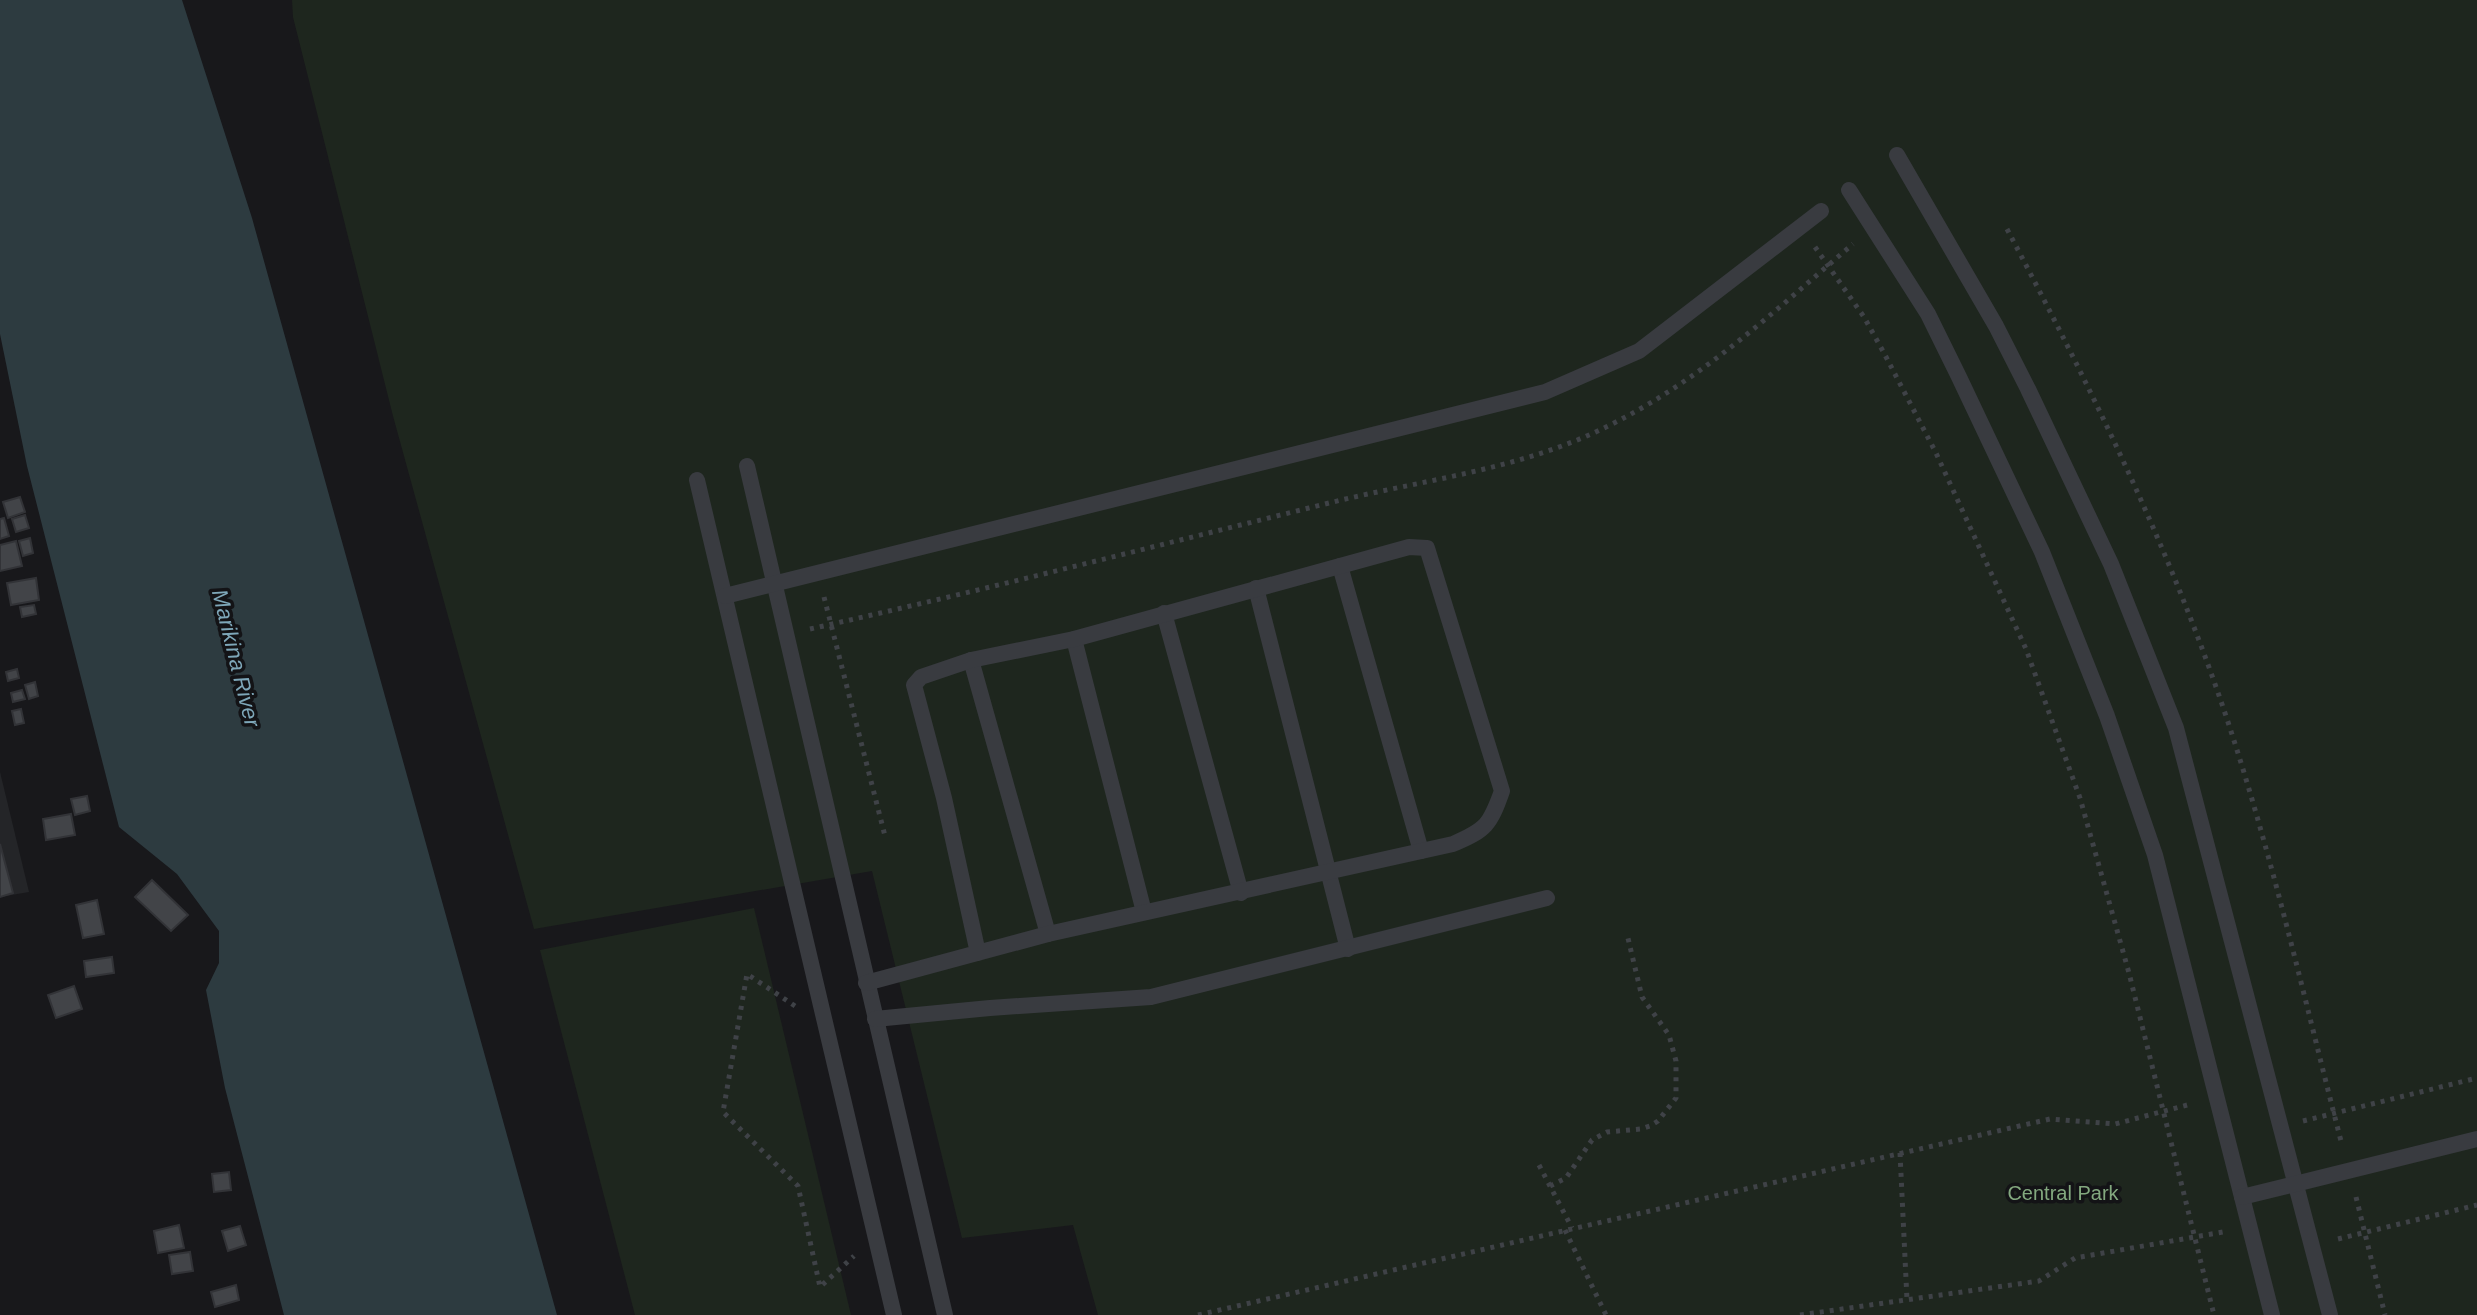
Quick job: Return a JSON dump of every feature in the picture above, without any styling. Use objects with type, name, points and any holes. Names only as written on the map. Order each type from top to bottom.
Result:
[{"type":"lane","points":[[1897,155],[1996,326],[2111,564],[2176,728],[2330,1315]]},
{"type":"lane","points":[[1849,190],[1928,314],[1959,377],[2042,552],[2107,716],[2155,855],[2272,1315]]},
{"type":"lane","points":[[725,596],[1545,392],[1639,351],[1821,211]]},
{"type":"lane","points":[[747,466],[945,1315]]},
{"type":"lane","points":[[697,480],[894,1315]]},
{"type":"lane","points":[[866,983],[978,953],[1048,934],[1453,844],[1477,834],[1491,821],[1502,791],[1427,548],[1417,545],[1074,639],[971,660],[921,677],[914,685],[944,798],[978,953]]},
{"type":"lane","points":[[1340,566],[1421,851]]},
{"type":"lane","points":[[1256,588],[1348,949]]},
{"type":"lane","points":[[1164,613],[1241,893]]},
{"type":"lane","points":[[1074,639],[1144,912]]},
{"type":"lane","points":[[971,660],[1048,934]]},
{"type":"lane","points":[[875,1019],[1151,997],[1547,898]]},
{"type":"lane","points":[[2242,1197],[2477,1139]]},
{"type":"path","points":[[1801,226],[1864,317],[1904,391],[1968,520],[2026,649],[2080,798],[2164,1112],[2214,1315]]},
{"type":"path","points":[[786,635],[1435,480],[1557,447],[1605,428],[1687,382],[1727,353],[1872,227]]},
{"type":"path","points":[[2007,229],[2109,428],[2191,619],[2226,717],[2276,884],[2385,1315]]},
{"type":"path","points":[[818,573],[885,836]]},
{"type":"path","points":[[1550,1186],[1566,1178],[1592,1140],[1607,1132],[1650,1126],[1658,1121],[1676,1098],[1676,1061],[1669,1035],[1642,997],[1627,934]]},
{"type":"path","points":[[825,1021],[747,974],[723,1112],[798,1186],[820,1287],[876,1236]]},
{"type":"path","points":[[2281,1126],[2477,1078]]},
{"type":"path","points":[[1198,1315],[2050,1119],[2115,1124],[2217,1097]]},
{"type":"path","points":[[1900,1153],[1907,1300]]},
{"type":"path","points":[[1539,1165],[1606,1315]]},
{"type":"path","points":[[2312,1246],[2477,1205]]},
{"type":"path","points":[[1800,1315],[2039,1281],[2075,1258],[2250,1227]]},
{"type":"shaded area","points":[[0,772],[29,892],[0,897]]},
{"type":"green space","name":"Central Park","points":[[292,0],[2477,0],[2477,1315],[1098,1315],[1073,1225],[962,1238],[872,871],[534,929],[393,416],[293,17]]},
{"type":"green space","points":[[754,908],[851,1315],[635,1315],[540,950]]},
{"type":"water","name":"Marikina River","points":[[0,0],[182,0],[252,218],[557,1315],[284,1315],[225,1088],[206,990],[219,963],[219,931],[177,874],[119,827],[27,466],[0,334]]},
{"type":"building","points":[[20,497],[25,512],[8,518],[3,502]]},
{"type":"building","points":[[25,515],[29,528],[16,532],[12,519]]},
{"type":"building","points":[[4,518],[9,536],[0,539],[0,519]]},
{"type":"building","points":[[30,538],[33,553],[23,556],[19,541]]},
{"type":"building","points":[[16,541],[22,566],[0,571],[0,545]]},
{"type":"building","points":[[36,578],[39,600],[11,605],[7,583]]},
{"type":"building","points":[[34,605],[36,614],[22,617],[20,607]]},
{"type":"building","points":[[17,669],[19,678],[8,681],[6,672]]},
{"type":"building","points":[[35,682],[38,696],[29,699],[25,685]]},
{"type":"building","points":[[22,690],[25,699],[13,702],[11,693]]},
{"type":"building","points":[[21,709],[24,723],[15,725],[12,711]]},
{"type":"building","points":[[87,796],[90,811],[75,815],[71,799]]},
{"type":"building","points":[[71,814],[75,835],[46,840],[43,819]]},
{"type":"building","points":[[0,844],[13,893],[0,897]]},
{"type":"building","points":[[152,880],[188,915],[171,931],[135,897]]},
{"type":"building","points":[[97,900],[104,934],[83,938],[76,905]]},
{"type":"building","points":[[112,957],[114,973],[86,977],[84,961]]},
{"type":"building","points":[[74,986],[82,1009],[56,1018],[48,995]]},
{"type":"building","points":[[229,1172],[231,1190],[214,1192],[212,1174]]},
{"type":"building","points":[[179,1225],[184,1248],[158,1253],[154,1231]]},
{"type":"building","points":[[240,1226],[246,1245],[228,1251],[222,1231]]},
{"type":"building","points":[[190,1252],[193,1271],[172,1274],[169,1255]]},
{"type":"building","points":[[236,1285],[239,1300],[215,1307],[211,1292]]}]
